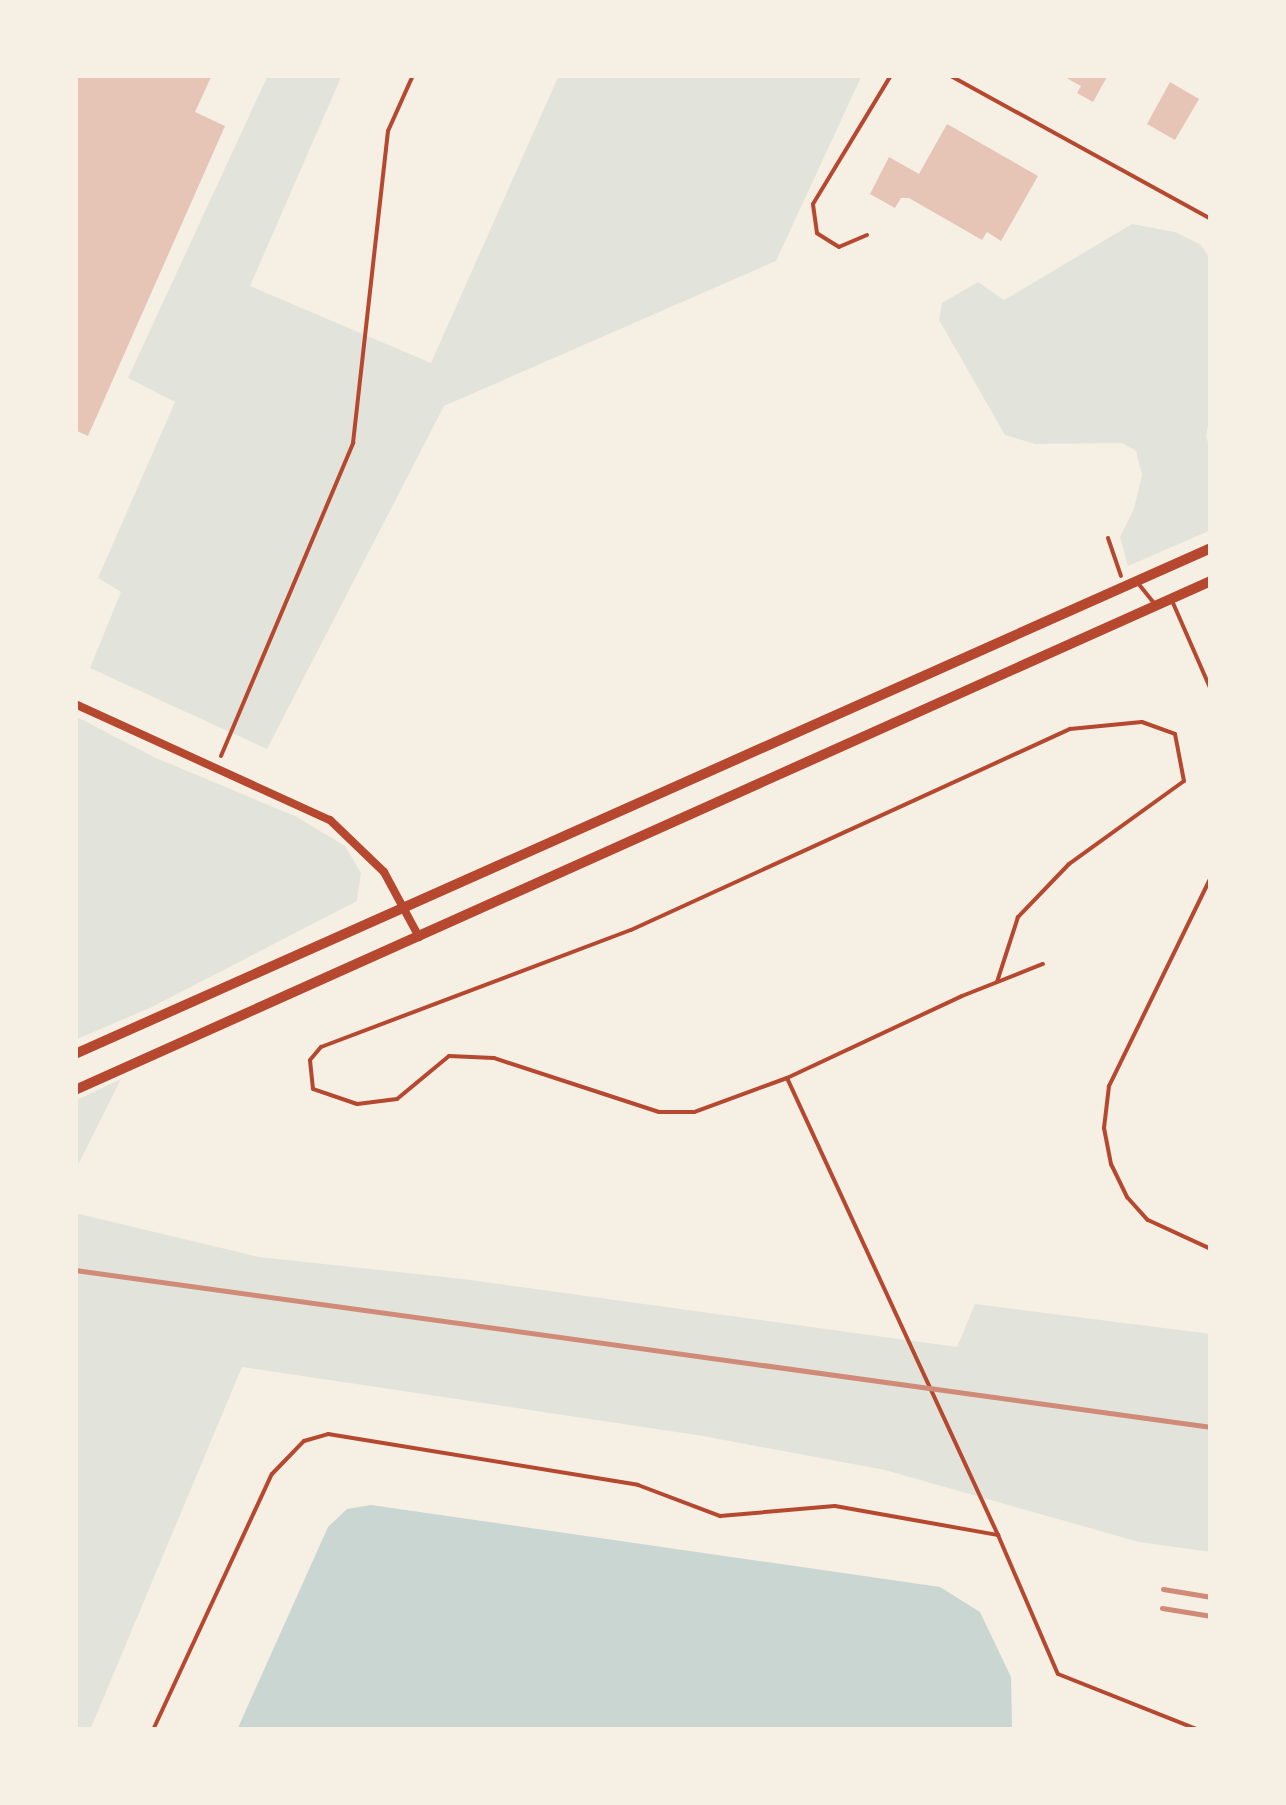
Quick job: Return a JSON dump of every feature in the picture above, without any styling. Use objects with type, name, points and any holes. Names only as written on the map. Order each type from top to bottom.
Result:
[{"type":"main road","points":[[75,1054],[1211,548]]},
{"type":"main road","points":[[75,1090],[1211,581]]},
{"type":"street","points":[[75,704],[330,820],[376,863],[419,937]]},
{"type":"lane","points":[[867,235],[839,247],[817,233],[813,204],[891,75]]},
{"type":"lane","points":[[950,75],[1211,219]]},
{"type":"lane","points":[[1130,584],[1156,605]]},
{"type":"lane","points":[[1172,598],[1211,690]]},
{"type":"lane","points":[[1211,877],[1109,1086],[1104,1128],[1111,1164],[1127,1197],[1148,1220],[1211,1249]]},
{"type":"path","points":[[216,767],[353,443],[388,131],[413,75]]},
{"type":"path","points":[[1108,538],[1130,584]]},
{"type":"path","points":[[997,982],[1018,917],[1069,864],[1184,781],[1184,758],[1175,734],[1142,722],[1070,729],[631,930],[321,1047],[310,1060],[314,1089],[357,1104],[397,1098],[449,1056],[494,1058],[659,1112],[694,1112],[787,1078],[1043,964]]},
{"type":"path","points":[[787,1078],[1058,1674],[1199,1730]]},
{"type":"path","points":[[153,1730],[272,1474],[304,1441],[328,1434],[638,1484],[720,1516],[835,1506],[998,1535]]},
{"type":"shaded area","points":[[268,75],[342,75],[250,286],[431,363],[559,75],[862,75],[776,261],[444,406],[267,749],[90,668],[121,592],[98,578],[175,402],[128,378]]},
{"type":"shaded area","points":[[1132,224],[1175,232],[1201,245],[1211,260],[1211,409],[1206,437],[1211,450],[1211,530],[1128,566],[1120,537],[1134,509],[1142,475],[1136,451],[1122,443],[1035,444],[1005,435],[939,320],[942,303],[978,282],[1004,300]]},
{"type":"shaded area","points":[[75,716],[156,758],[297,817],[345,846],[361,873],[357,901],[152,1007],[75,1040]]},
{"type":"shaded area","points":[[121,1079],[75,1171],[75,1101]]},
{"type":"shaded area","points":[[75,1213],[259,1257],[463,1279],[957,1347],[975,1304],[1211,1334],[1211,1552],[1139,1542],[885,1470],[703,1436],[242,1367],[90,1730],[75,1730]]},
{"type":"shaded area","points":[[371,1505],[940,1587],[980,1612],[1011,1677],[1012,1730],[237,1730],[328,1527],[347,1509]]},
{"type":"building","points":[[75,75],[212,75],[195,112],[225,126],[88,436],[75,430]]},
{"type":"building","points":[[1061,75],[1108,75],[1093,102],[1077,93],[1081,86]]},
{"type":"building","points":[[1170,82],[1199,99],[1175,140],[1147,124]]},
{"type":"building","points":[[947,124],[1038,176],[1001,241],[987,232],[982,240],[909,198],[901,198],[895,208],[870,194],[889,157],[919,174]]},
{"type":"railway","points":[[75,1270],[1211,1427]]},
{"type":"railway","points":[[1163,1589],[1211,1597]]},
{"type":"railway","points":[[1162,1608],[1211,1616]]}]
